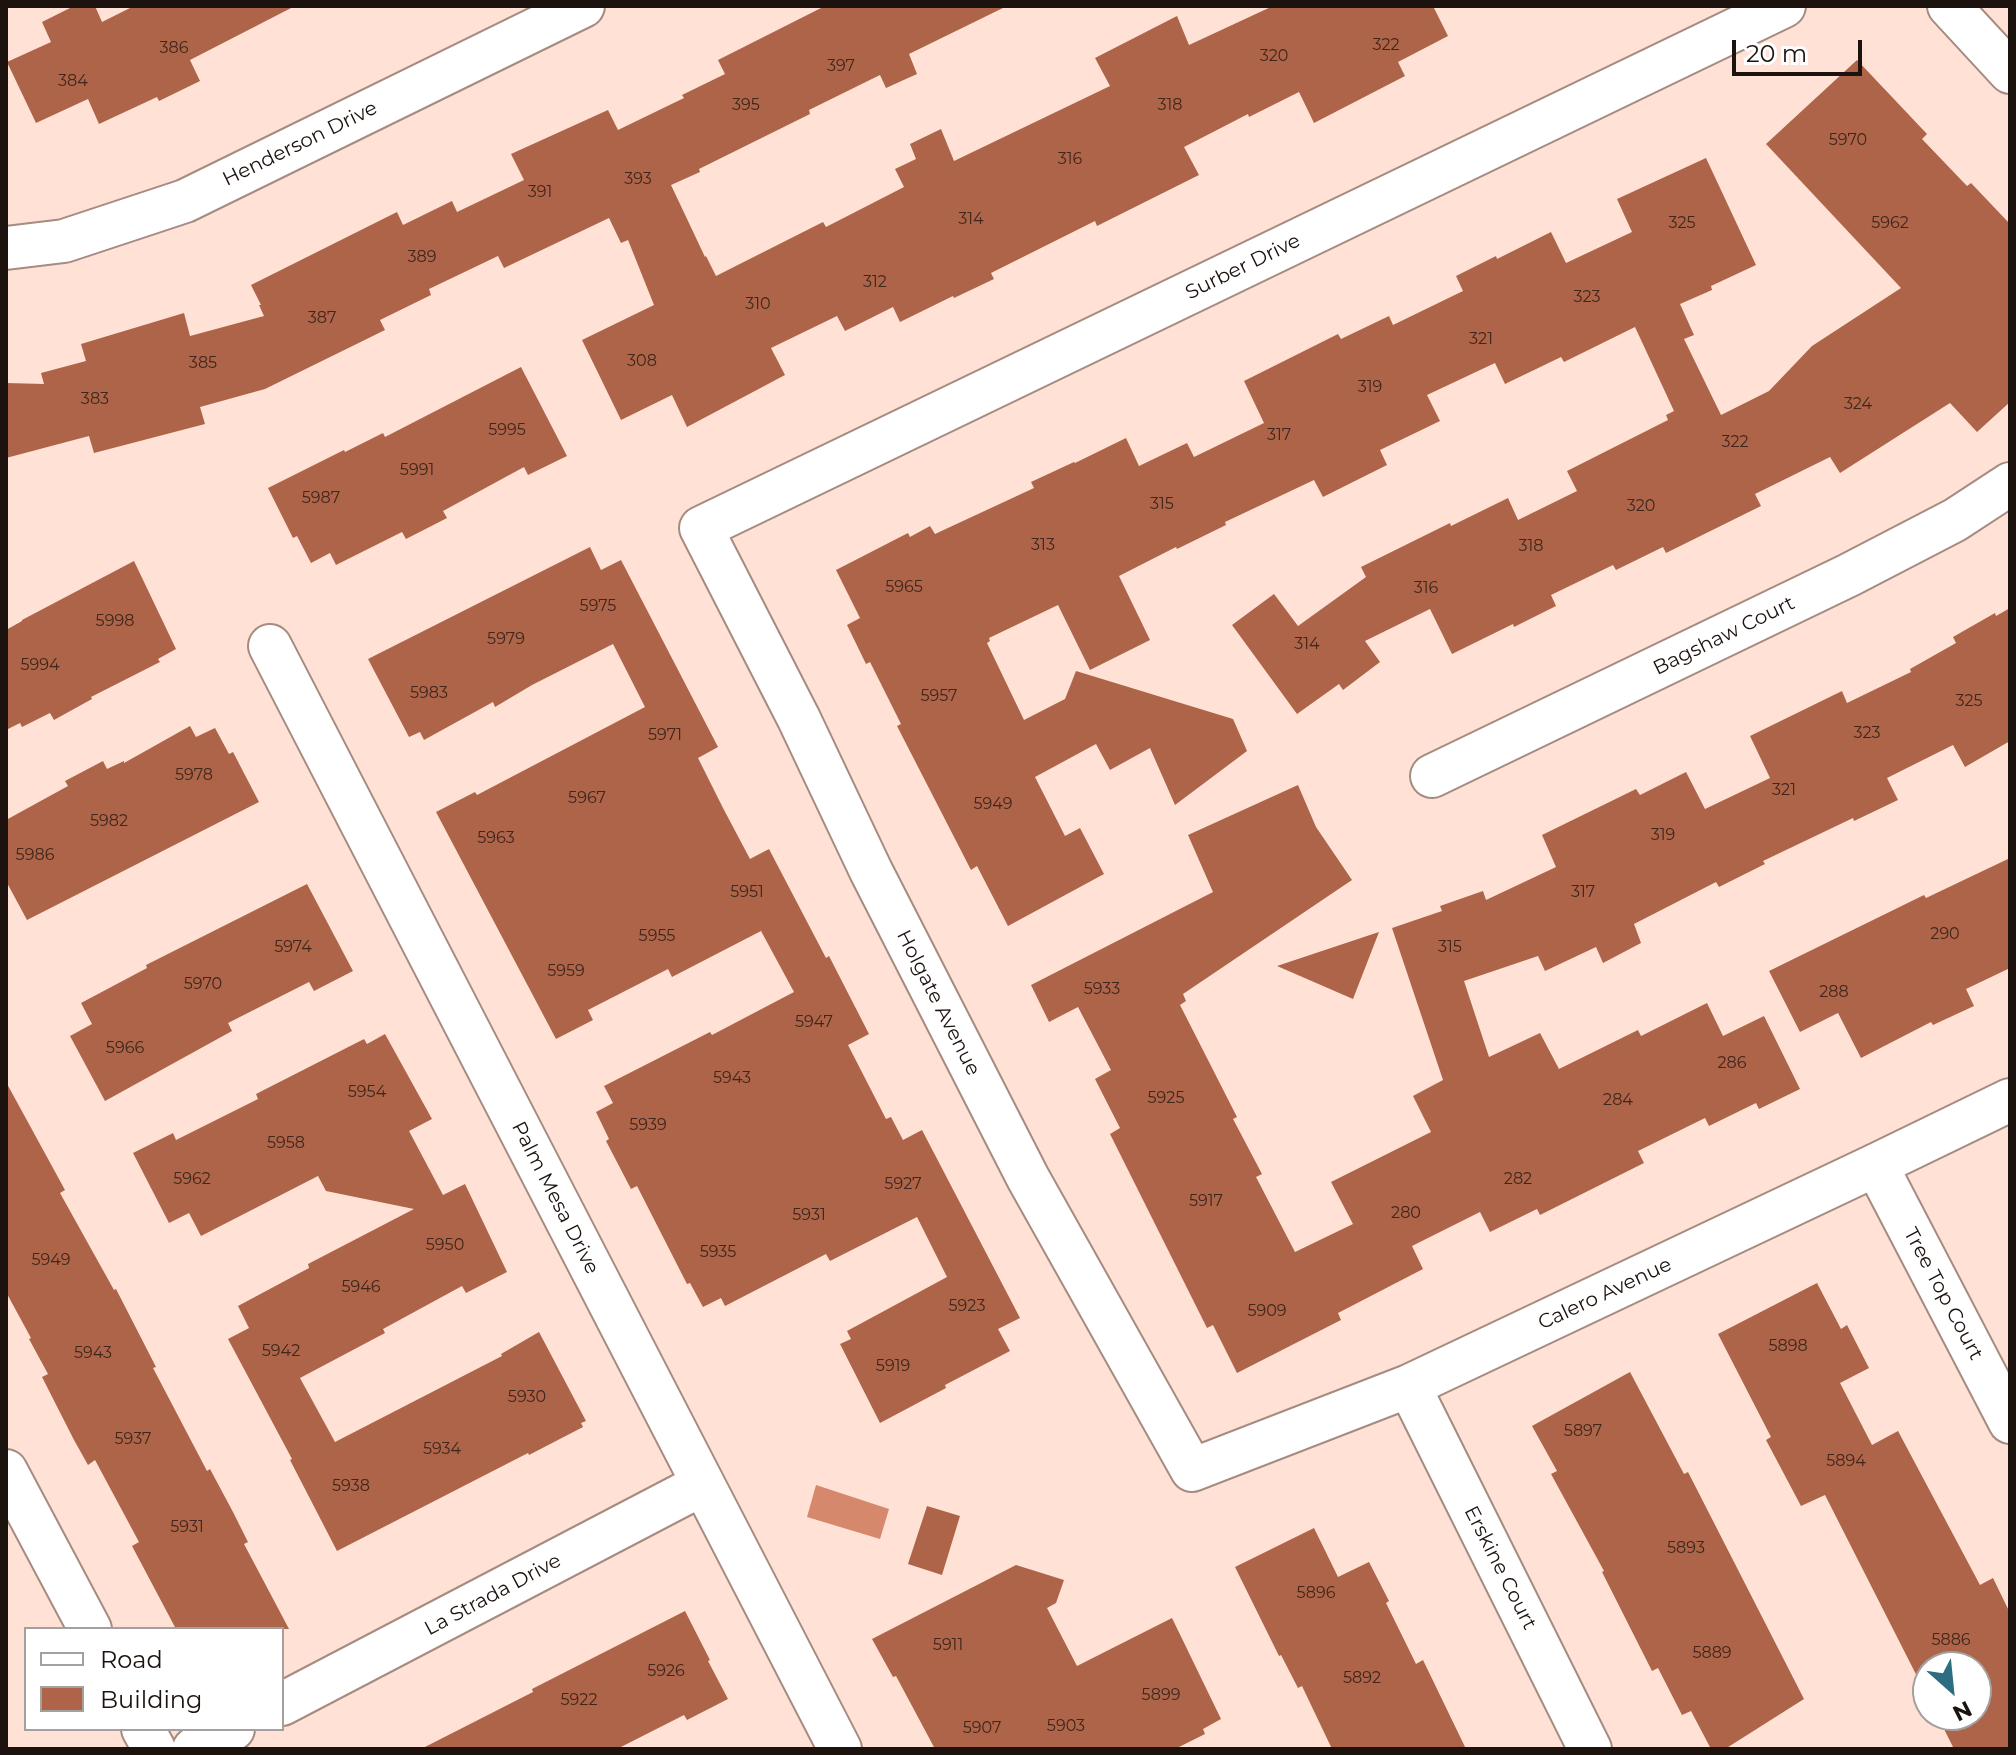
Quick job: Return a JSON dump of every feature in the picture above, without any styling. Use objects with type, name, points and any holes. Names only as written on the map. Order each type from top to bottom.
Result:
[{"type":"street","name":"Henderson Drive","points":[[6,248],[64,241],[185,201],[583,6]]},
{"type":"street","name":"Surber Drive","points":[[701,528],[1784,6]]},
{"type":"street","points":[[1949,6],[2010,72]]},
{"type":"street","name":"Bagshaw Court","points":[[1432,776],[1849,575],[1955,520],[2010,484]]},
{"type":"street","name":"Holgate Avenue","points":[[701,528],[1028,1178],[1192,1470]]},
{"type":"street","name":"Palm Mesa Drive","points":[[270,646],[840,1749]]},
{"type":"street","name":"Calero Avenue","points":[[1192,1470],[1409,1386],[2010,1100]]},
{"type":"street","name":"Tree Top Court","points":[[1876,1165],[2010,1422]]},
{"type":"street","name":"Erskine Court","points":[[1409,1386],[1590,1749]]},
{"type":"street","points":[[6,1471],[21,1535],[89,1627]]},
{"type":"street","name":"La Strada Drive","points":[[284,1703],[703,1484]]},
{"type":"street","points":[[144,1731],[154,1749]]},
{"type":"street","points":[[194,1749],[229,1731]]},
{"type":"shaded area","points":[[816,1485],[889,1509],[880,1539],[807,1517]]},
{"type":"building","points":[[74,6],[95,6],[102,22],[134,6],[295,6],[190,60],[200,81],[159,101],[157,97],[99,124],[88,99],[36,123],[7,62],[51,42],[42,22]]},
{"type":"building","points":[[825,6],[1007,6],[909,54],[917,74],[886,88],[880,75],[671,185],[716,276],[823,222],[826,227],[904,187],[895,169],[916,159],[910,144],[941,129],[954,161],[1110,86],[1095,58],[1177,16],[1189,45],[1273,6],[1433,6],[1448,36],[1398,62],[1405,76],[1314,123],[1299,92],[1184,147],[1199,175],[1097,226],[1095,221],[991,273],[994,279],[954,298],[900,322],[893,307],[845,331],[837,316],[771,348],[785,375],[687,427],[672,395],[621,420],[582,340],[654,305],[628,240],[621,243],[609,218],[504,268],[498,256],[429,289],[431,295],[380,320],[385,330],[265,389],[200,407],[205,424],[94,453],[89,436],[6,458],[6,383],[44,384],[41,373],[86,361],[81,344],[184,313],[190,336],[264,316],[251,285],[397,212],[403,225],[452,201],[457,212],[524,180],[511,154],[608,110],[618,130],[725,74],[718,60]]},
{"type":"building","points":[[1857,60],[1927,134],[1922,139],[1967,186],[1971,183],[2010,224],[2010,402],[1977,432],[1950,403],[1840,473],[1830,457],[1755,494],[1761,506],[1666,553],[1663,547],[1616,570],[1613,565],[1551,595],[1556,606],[1452,654],[1430,609],[1365,641],[1380,662],[1343,690],[1339,684],[1297,714],[1232,625],[1274,594],[1298,626],[1366,577],[1361,567],[1508,498],[1518,520],[1577,491],[1567,471],[1668,420],[1666,415],[1674,411],[1635,327],[1564,362],[1561,357],[1505,384],[1495,363],[1427,395],[1440,421],[1380,450],[1387,465],[1323,497],[1314,480],[1119,576],[1150,640],[1090,670],[1058,605],[989,638],[987,643],[1024,720],[1065,699],[1076,671],[1233,719],[1247,751],[1175,805],[1150,748],[1110,770],[1096,744],[1035,777],[1065,836],[1080,828],[1104,874],[1008,926],[977,866],[971,870],[897,726],[901,724],[870,662],[866,664],[847,625],[860,618],[836,570],[908,533],[910,537],[930,526],[935,534],[1034,488],[1031,482],[1126,438],[1139,466],[1187,443],[1194,457],[1264,423],[1244,381],[1338,334],[1341,339],[1389,316],[1393,325],[1463,291],[1456,276],[1551,232],[1566,263],[1632,232],[1617,199],[1706,158],[1756,265],[1680,304],[1694,335],[1684,339],[1721,415],[1769,391],[1812,346],[1901,288],[1766,144]]},
{"type":"building","points":[[521,367],[567,456],[528,475],[524,467],[443,511],[447,518],[406,539],[402,532],[336,565],[330,553],[311,563],[297,536],[293,538],[268,488],[383,433],[385,437]]},
{"type":"building","points":[[590,547],[601,570],[621,560],[718,747],[698,758],[723,808],[750,859],[769,849],[869,1034],[848,1045],[886,1119],[891,1117],[903,1140],[922,1130],[1020,1318],[998,1329],[1010,1351],[880,1423],[840,1344],[851,1339],[847,1331],[947,1277],[917,1217],[830,1261],[826,1254],[725,1306],[721,1298],[703,1307],[690,1283],[687,1284],[637,1186],[631,1189],[606,1141],[609,1139],[596,1112],[613,1103],[604,1086],[794,992],[761,931],[672,977],[668,969],[588,1010],[593,1020],[556,1039],[436,812],[475,792],[477,795],[645,707],[613,644],[495,707],[493,702],[424,740],[420,732],[409,737],[368,659]]},
{"type":"building","points":[[134,561],[176,649],[158,659],[160,662],[91,697],[54,720],[50,713],[22,727],[20,723],[6,730],[6,630]]},
{"type":"building","points":[[2010,608],[2010,741],[1965,767],[1953,745],[1887,778],[1898,800],[1763,861],[1765,864],[1719,887],[1716,882],[1634,924],[1641,943],[1603,963],[1596,947],[1545,971],[1538,956],[1464,981],[1489,1057],[1540,1033],[1559,1069],[1638,1030],[1641,1036],[1707,1003],[1723,1036],[1764,1016],[1800,1089],[1759,1109],[1756,1103],[1709,1126],[1705,1118],[1638,1151],[1644,1163],[1540,1215],[1537,1209],[1490,1232],[1480,1212],[1412,1246],[1423,1269],[1338,1313],[1341,1320],[1237,1373],[1213,1325],[1207,1328],[1110,1134],[1120,1128],[1095,1079],[1111,1070],[1078,1007],[1049,1022],[1031,985],[1213,892],[1188,835],[1298,785],[1316,827],[1352,880],[1183,994],[1186,1001],[1180,1005],[1237,1117],[1233,1119],[1262,1174],[1256,1177],[1295,1252],[1353,1224],[1331,1182],[1431,1132],[1413,1096],[1443,1080],[1392,928],[1442,911],[1440,906],[1483,891],[1486,900],[1556,867],[1542,835],[1636,789],[1640,795],[1686,772],[1705,809],[1770,778],[1750,736],[1842,691],[1847,703],[1911,672],[1910,669],[1956,643],[1953,637]]},
{"type":"building","points":[[190,726],[196,737],[215,728],[229,754],[233,752],[259,802],[27,920],[6,881],[6,820],[68,786],[65,781],[103,761],[107,769],[124,763]]},
{"type":"building","points":[[2010,858],[2010,968],[1966,989],[1974,1006],[1933,1025],[1931,1022],[1861,1058],[1838,1013],[1800,1032],[1769,971],[1924,895],[1926,898]]},
{"type":"building","points":[[307,884],[353,971],[314,991],[309,982],[228,1023],[232,1031],[105,1101],[70,1036],[92,1024],[81,1003],[147,968],[146,965]]},
{"type":"building","points":[[1379,932],[1353,999],[1277,966]]},
{"type":"building","points":[[385,1034],[432,1119],[409,1131],[443,1195],[465,1184],[507,1272],[466,1293],[462,1286],[383,1329],[385,1333],[300,1378],[335,1442],[502,1356],[539,1332],[586,1421],[581,1423],[583,1427],[337,1551],[228,1339],[249,1328],[238,1306],[309,1268],[308,1264],[414,1209],[326,1191],[318,1176],[201,1236],[189,1213],[169,1223],[133,1153],[173,1133],[176,1140],[258,1099],[256,1094],[364,1039],[367,1044]]},
{"type":"building","points":[[6,1082],[65,1190],[60,1193],[116,1289],[207,1471],[210,1469],[233,1512],[248,1542],[244,1544],[289,1629],[175,1627],[132,1546],[139,1542],[95,1460],[88,1465],[74,1440],[42,1377],[48,1374],[6,1292]]},
{"type":"building","points":[[1817,1283],[1841,1329],[1847,1325],[1869,1368],[1840,1383],[1872,1445],[1898,1431],[1980,1585],[1993,1578],[2010,1613],[2010,1749],[1954,1749],[1945,1731],[1992,1731],[1992,1651],[1912,1651],[1912,1666],[1825,1495],[1801,1506],[1766,1440],[1771,1437],[1718,1334]]},
{"type":"building","points":[[1630,1372],[1684,1474],[1688,1472],[1804,1699],[1725,1749],[1711,1749],[1691,1711],[1682,1715],[1658,1668],[1652,1671],[1604,1571],[1551,1474],[1557,1471],[1532,1426]]},
{"type":"building","points":[[927,1506],[960,1516],[942,1575],[908,1564]]},
{"type":"building","points":[[1314,1528],[1338,1577],[1369,1562],[1416,1664],[1423,1660],[1466,1749],[1332,1749],[1302,1686],[1298,1688],[1279,1656],[1235,1567]]},
{"type":"building","points":[[1016,1565],[1064,1580],[1056,1603],[1047,1608],[1077,1666],[1172,1618],[1221,1719],[1203,1729],[1205,1734],[1175,1749],[935,1749],[896,1676],[893,1677],[872,1639]]},
{"type":"building","points":[[685,1611],[728,1699],[687,1720],[684,1715],[617,1749],[421,1749],[533,1692],[532,1689]]}]
